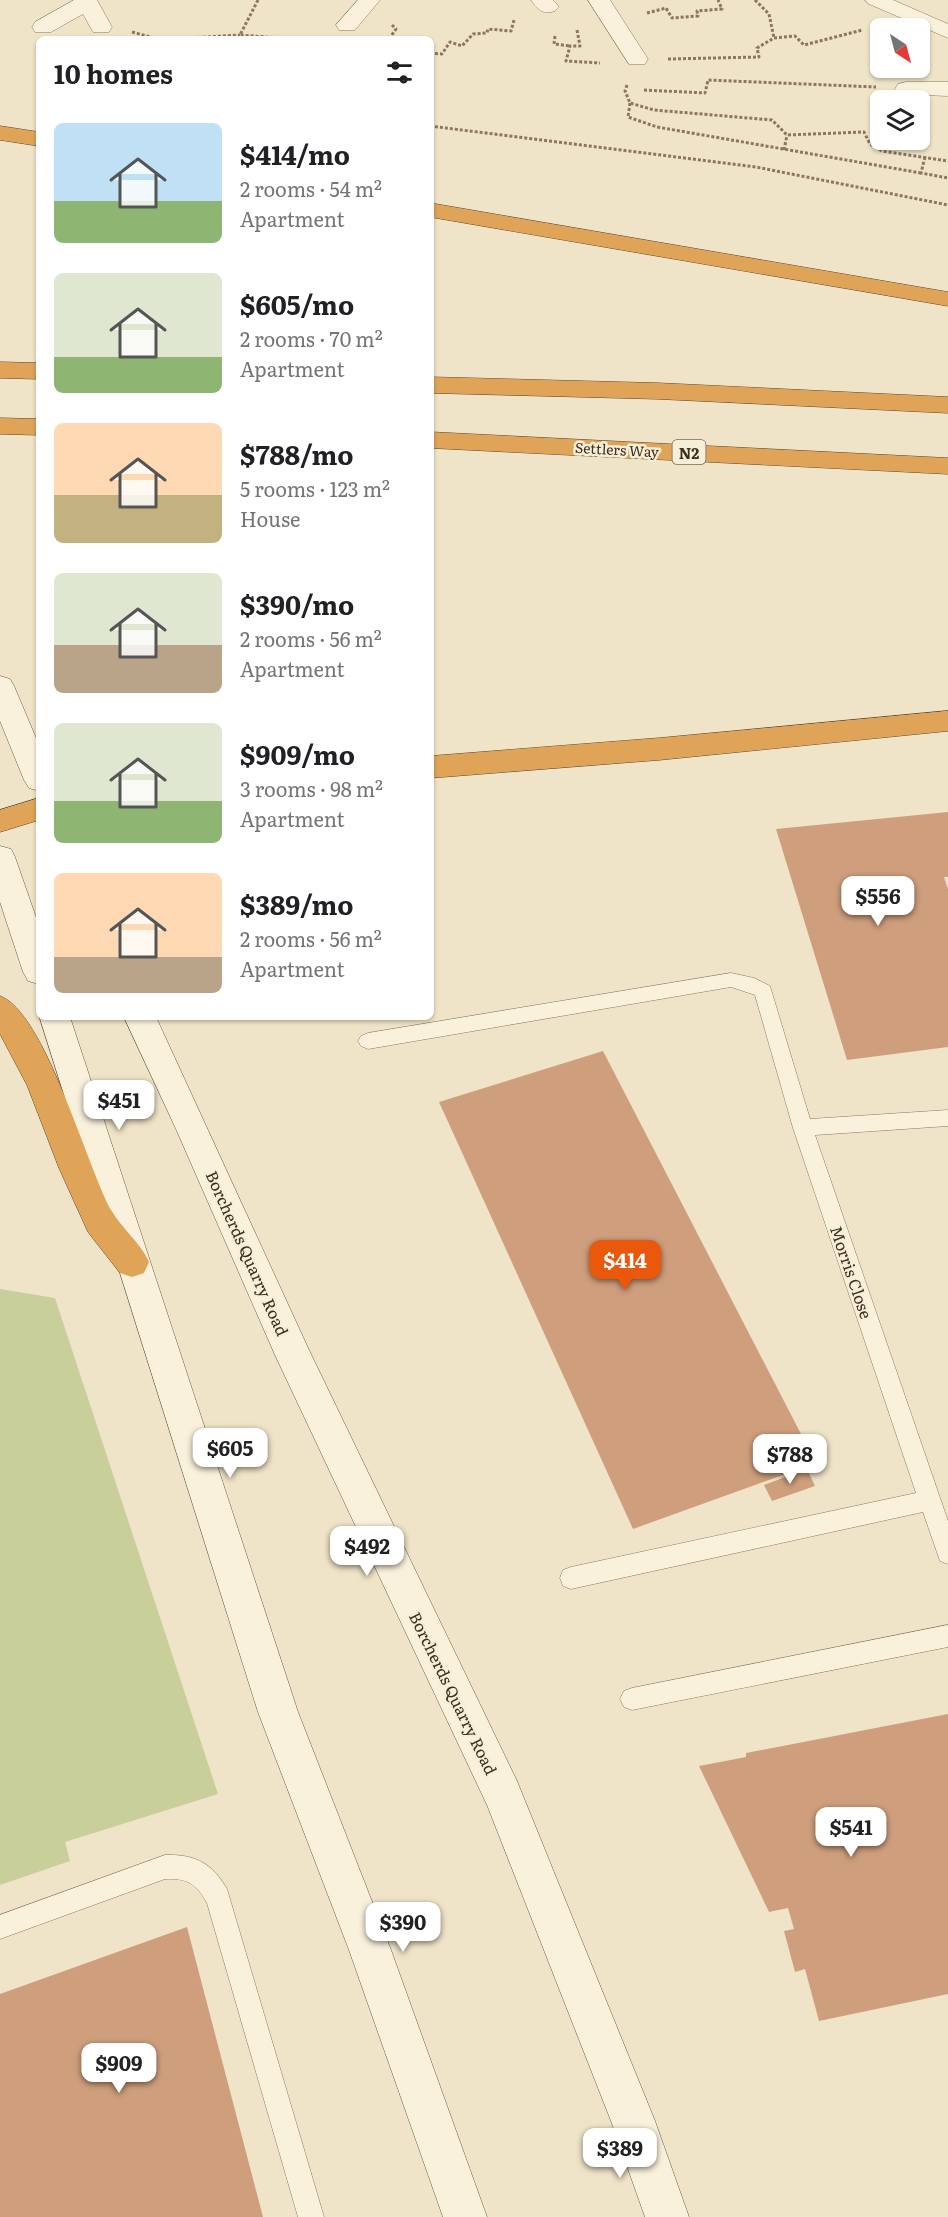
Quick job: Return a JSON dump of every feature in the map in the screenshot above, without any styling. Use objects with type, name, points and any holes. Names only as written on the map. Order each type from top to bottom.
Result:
[{"type":"highway","points":[[0,133],[36,139]]},
{"type":"highway","points":[[434,211],[948,299]]},
{"type":"highway","points":[[5,370],[36,371]]},
{"type":"highway","points":[[434,385],[658,391],[948,405]]},
{"type":"highway","name":"Settlers Way","points":[[434,440],[948,466]]},
{"type":"highway","points":[[436,767],[659,749],[948,721]]},
{"type":"highway","points":[[0,821],[36,810]]},
{"type":"highway","points":[[0,1009],[34,1063],[80,1182],[101,1225],[132,1262]]},
{"type":"main road","points":[[347,25],[369,0]]},
{"type":"main road","points":[[599,0],[637,59]]},
{"type":"main road","points":[[876,0],[948,32]]},
{"type":"main road","points":[[43,27],[86,1],[101,27]]},
{"type":"main road","points":[[906,89],[948,89]]},
{"type":"main road","points":[[0,686],[36,773]]},
{"type":"main road","points":[[0,857],[36,963]]},
{"type":"main road","points":[[55,1020],[278,1712],[370,1950],[465,2217]]},
{"type":"main road","name":"Borcherds Quarry Road","points":[[141,1020],[194,1130],[298,1365],[503,1795],[633,2121],[667,2217]]},
{"type":"lane","name":"Morris Close","points":[[368,1041],[731,980],[747,983],[763,992],[802,1128],[948,1554]]},
{"type":"lane","points":[[802,1128],[948,1118]]},
{"type":"lane","points":[[571,1578],[929,1500]]},
{"type":"lane","points":[[632,1699],[948,1636]]},
{"type":"lane","points":[[0,1927],[165,1867],[185,1866],[205,1874],[218,1898],[311,2217]]},
{"type":"path","points":[[240,35],[258,0]]},
{"type":"path","points":[[612,20],[666,8],[672,18],[698,16],[697,11],[722,9],[718,0]]},
{"type":"path","points":[[755,0],[769,14],[774,38]]},
{"type":"path","points":[[434,53],[442,54],[450,42],[462,46],[473,34],[487,33],[488,28],[511,31],[515,24],[513,12],[545,4]]},
{"type":"path","points":[[868,29],[804,45],[795,36],[774,38],[757,48],[759,57],[637,59],[625,91],[630,103],[628,117],[657,127],[948,178]]},
{"type":"path","points":[[233,36],[243,36]]},
{"type":"path","points":[[625,91],[705,93],[708,80],[795,85],[843,84],[906,89]]},
{"type":"path","points":[[630,103],[654,110],[772,120],[787,135],[829,133],[841,130],[864,132],[870,144]]},
{"type":"path","points":[[434,127],[566,146],[756,167],[948,205]]},
{"type":"path","points":[[784,150],[787,135]]},
{"type":"path","points":[[880,150],[948,161]]},
{"type":"path","points":[[921,173],[925,157]]},
{"type":"green space","points":[[0,1289],[55,1298],[218,1794],[65,1842],[70,1861],[0,1885]]},
{"type":"building","points":[[948,812],[948,877],[944,877],[948,889],[948,1047],[847,1060],[776,829]]},
{"type":"building","points":[[603,1051],[816,1463],[633,1529],[439,1102]]},
{"type":"building","points":[[807,1469],[815,1486],[772,1501],[764,1485]]},
{"type":"building","points":[[948,1714],[948,1994],[819,2021],[805,1969],[795,1972],[784,1931],[794,1929],[788,1908],[769,1912],[699,1766],[746,1757],[746,1753]]},
{"type":"building","points":[[187,1927],[263,2217],[0,2217],[0,1994]]}]
